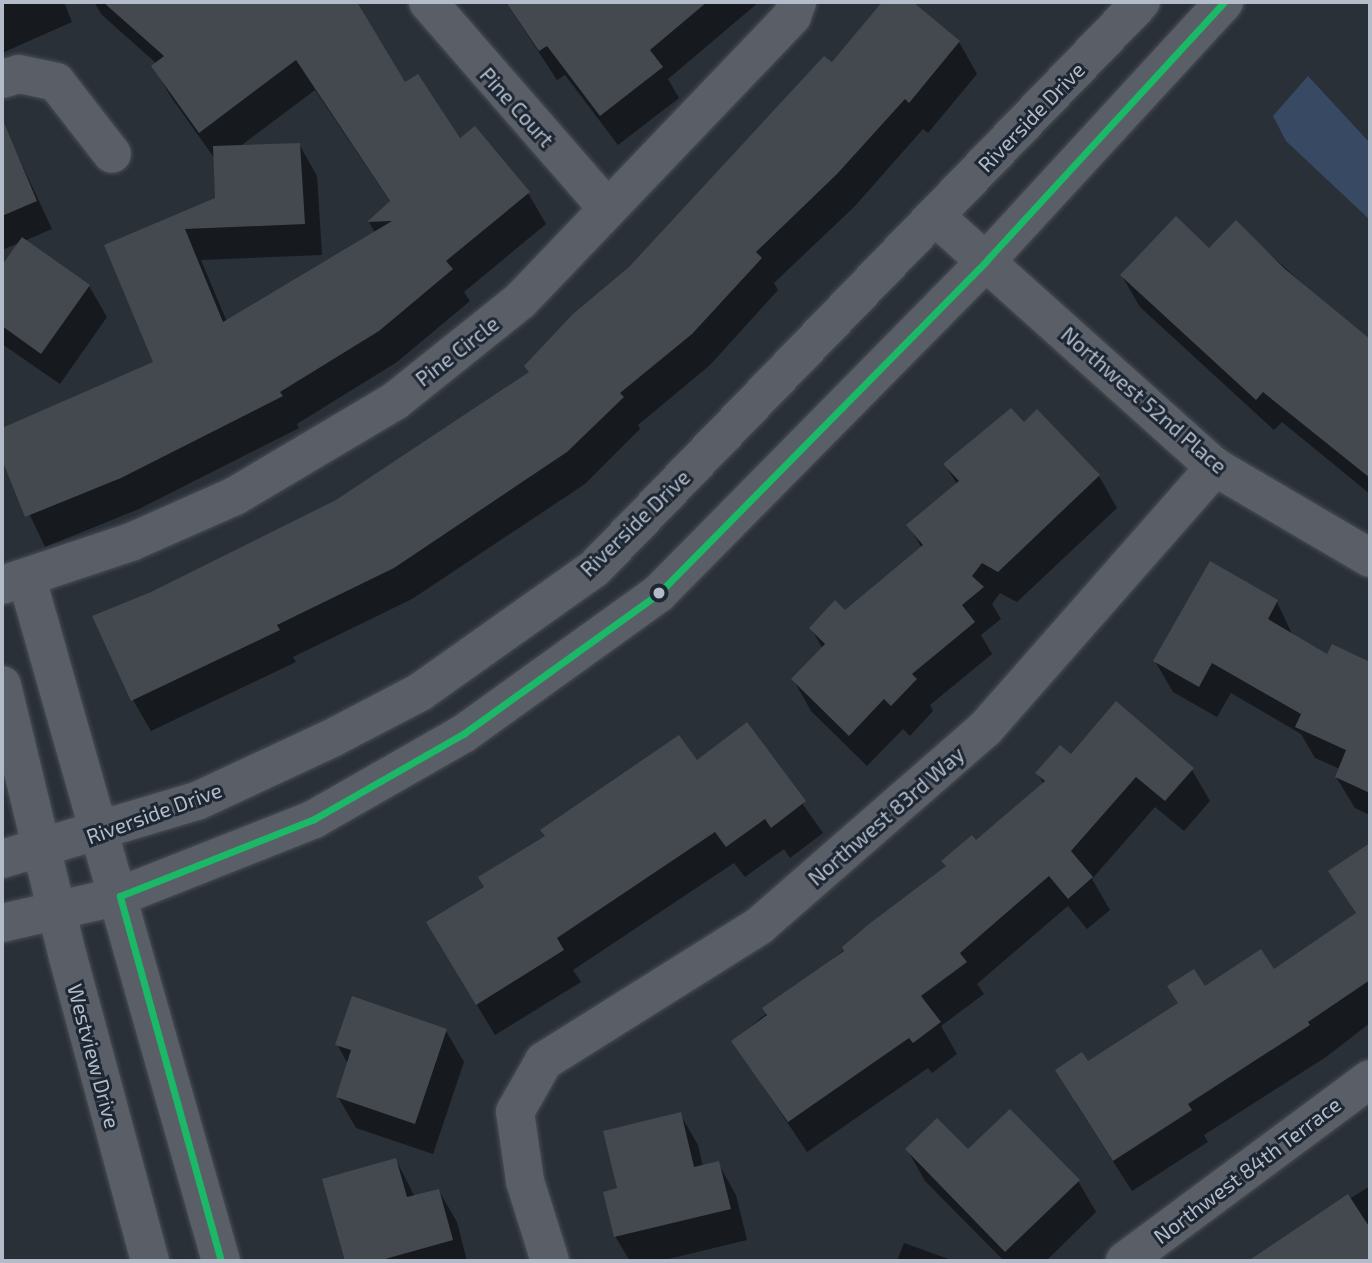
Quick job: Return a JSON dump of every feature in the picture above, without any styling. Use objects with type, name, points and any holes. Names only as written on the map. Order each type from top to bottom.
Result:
[{"type":"street","name":"Pine Court","points":[[428,2],[608,209]]},
{"type":"street","name":"Pine Circle","points":[[101,833],[14,582],[131,542],[235,496],[395,401],[520,302],[792,16],[797,2]]},
{"type":"street","name":"Riverside Drive","points":[[2,859],[101,833],[197,801],[371,718],[419,692],[595,568],[1141,2]]},
{"type":"street","points":[[2,923],[120,897],[222,859],[326,812],[463,734],[659,593],[986,261],[1224,2]]},
{"type":"street","points":[[2,79],[19,74],[56,82],[112,154]]},
{"type":"street","name":"Northwest 52nd Place","points":[[936,217],[1215,467],[1370,558]]},
{"type":"street","name":"Northwest 83rd Way","points":[[550,1261],[525,1181],[515,1112],[544,1061],[759,926],[985,729],[1215,467]]},
{"type":"street","points":[[2,685],[43,850]]},
{"type":"street","points":[[101,833],[221,1261]]},
{"type":"street","name":"Westview Drive","points":[[43,850],[57,913],[150,1261]]},
{"type":"street","name":"Northwest 84th Terrace","points":[[1125,1261],[1370,1079]]},
{"type":"water","points":[[1308,76],[1370,143],[1370,220],[1286,141],[1273,116]]},
{"type":"building","points":[[103,2],[357,2],[405,82],[418,74],[460,138],[475,126],[530,192],[446,261],[453,269],[379,331],[280,392],[283,396],[121,478],[25,517],[2,460],[2,428],[153,362],[104,245],[215,198],[213,146],[300,143],[305,224],[185,229],[223,322],[392,221],[367,222],[390,201],[296,60],[199,133],[151,66],[164,56]]},
{"type":"building","points":[[506,2],[707,2],[650,50],[663,67],[600,116],[547,46],[539,51]]},
{"type":"building","points":[[882,2],[913,2],[960,41],[909,103],[905,99],[837,174],[756,252],[762,258],[692,334],[620,393],[624,397],[567,452],[394,568],[277,625],[280,630],[131,701],[92,616],[151,592],[336,500],[529,372],[524,366],[573,314],[629,267],[824,56],[832,62]]},
{"type":"building","points":[[2,118],[37,201],[2,216]]},
{"type":"building","points":[[1176,216],[1209,248],[1236,220],[1285,269],[1370,339],[1370,478],[1263,392],[1256,400],[1120,275]]},
{"type":"building","points":[[22,237],[90,285],[41,354],[2,326],[2,265]]},
{"type":"building","points":[[1011,408],[1024,422],[1037,409],[1100,475],[998,572],[982,563],[972,576],[984,587],[962,605],[975,622],[912,674],[917,679],[891,706],[884,699],[849,736],[791,679],[825,644],[809,628],[835,600],[845,610],[923,545],[906,525],[959,481],[943,464]]},
{"type":"building","points":[[1210,561],[1278,600],[1268,619],[1327,654],[1332,644],[1370,662],[1370,793],[1335,777],[1346,750],[1295,727],[1301,714],[1212,663],[1199,687],[1153,661]]},
{"type":"building","points":[[1116,701],[1194,768],[1165,801],[1136,777],[1071,851],[1093,877],[1068,899],[1049,876],[960,953],[967,962],[921,996],[941,1022],[913,1043],[909,1038],[788,1122],[731,1041],[767,1015],[762,1008],[844,951],[842,947],[869,924],[946,866],[941,861],[972,835],[976,840],[1045,781],[1035,773],[1060,745],[1071,754]]},
{"type":"building","points":[[747,722],[806,801],[771,828],[765,819],[726,847],[715,832],[557,938],[564,950],[476,1005],[426,922],[484,887],[478,877],[545,836],[540,830],[679,735],[697,760]]},
{"type":"building","points":[[1370,843],[1370,980],[1308,1022],[1310,1025],[1188,1104],[1192,1110],[1113,1161],[1055,1070],[1082,1052],[1088,1061],[1178,1003],[1167,986],[1194,969],[1205,986],[1261,949],[1274,969],[1356,913],[1328,871]]},
{"type":"building","points":[[352,996],[447,1029],[415,1124],[336,1097],[351,1050],[335,1045]]},
{"type":"building","points":[[1010,1109],[1080,1180],[1005,1252],[905,1149],[937,1118],[968,1149]]},
{"type":"building","points":[[681,1112],[694,1167],[719,1161],[731,1209],[614,1237],[603,1192],[617,1188],[603,1131]]},
{"type":"building","points":[[396,1158],[407,1197],[439,1189],[453,1240],[378,1261],[345,1261],[322,1179]]},
{"type":"building","points":[[1348,1194],[1370,1228],[1370,1261],[1248,1261]]},
{"type":"transit line","points":[[221,1261],[120,896],[314,819],[463,734],[659,593],[986,261],[1224,2]]}]
